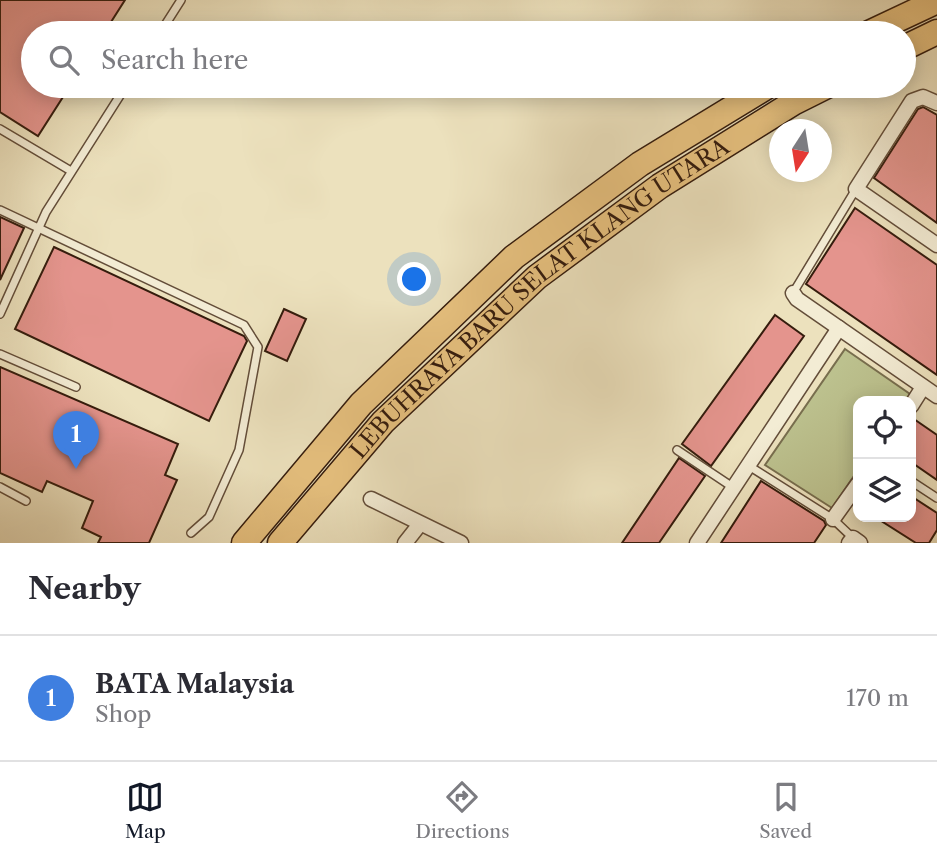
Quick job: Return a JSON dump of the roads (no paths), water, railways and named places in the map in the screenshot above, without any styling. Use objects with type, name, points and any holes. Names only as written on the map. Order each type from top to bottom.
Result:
[{"type":"highway","points":[[894,21],[937,1]]},
{"type":"highway","points":[[916,42],[937,32]]},
{"type":"highway","name":"LEBUHRAYA BARU SELAT KLANG UTARA","points":[[244,543],[361,404],[514,257],[640,164],[748,98]]},
{"type":"highway","name":"LEBUHRAYA BARU SELAT KLANG UTARA","points":[[280,543],[383,422],[537,277],[660,186],[803,98]]},
{"type":"street","points":[[937,103],[923,97],[912,101],[856,189],[937,246]]},
{"type":"street","points":[[793,293],[797,299],[937,397]]},
{"type":"street","points":[[697,543],[839,328]]},
{"type":"street","points":[[916,398],[923,387]]},
{"type":"street","points":[[834,519],[853,491]]},
{"type":"street","points":[[371,499],[461,543]]},
{"type":"street","points":[[405,543],[420,524]]},
{"type":"lane","points":[[168,21],[181,0]]},
{"type":"lane","points":[[0,314],[46,212],[118,98]]},
{"type":"lane","points":[[0,129],[71,171]]},
{"type":"lane","points":[[793,293],[856,189]]},
{"type":"lane","points":[[0,211],[244,325],[258,347],[239,450],[209,517],[191,533]]},
{"type":"lane","points":[[0,354],[76,387]]},
{"type":"lane","points":[[677,450],[734,488]]},
{"type":"lane","points":[[749,466],[834,519],[854,541]]},
{"type":"lane","points":[[916,484],[937,498]]},
{"type":"lane","points":[[0,487],[26,501]]},
{"type":"place","name":"BATA Malaysia","points":[[76,469]]}]
